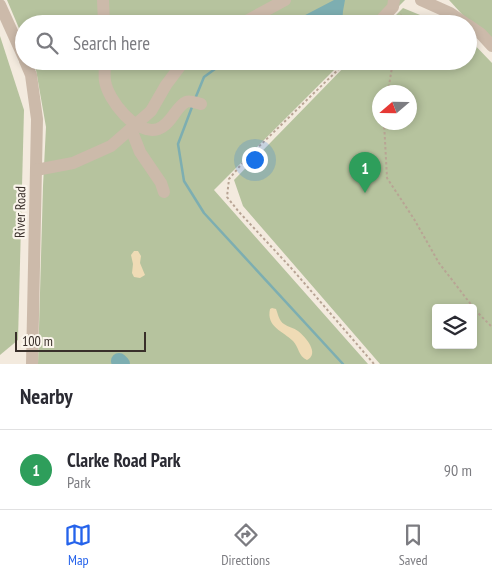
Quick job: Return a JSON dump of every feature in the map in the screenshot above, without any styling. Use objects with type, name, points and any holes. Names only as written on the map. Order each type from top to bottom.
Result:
[{"type":"street","points":[[103,0],[104,15]]},
{"type":"street","points":[[257,15],[284,0]]},
{"type":"street","points":[[385,15],[393,7],[394,0]]},
{"type":"street","points":[[421,0],[453,15]]},
{"type":"street","points":[[0,4],[15,38]]},
{"type":"street","points":[[477,31],[492,46]]},
{"type":"street","name":"River Road","points":[[29,70],[37,120],[32,364]]},
{"type":"street","points":[[105,70],[105,81],[113,99],[133,127],[140,152],[161,184],[164,192]]},
{"type":"street","points":[[36,170],[73,163],[112,146],[151,110],[177,70]]},
{"type":"street","points":[[133,127],[160,128],[172,118],[183,103],[197,103]]},
{"type":"path","points":[[338,70],[245,160],[229,179],[228,197],[239,212],[293,270],[374,364]]},
{"type":"path","points":[[389,85],[392,70]]},
{"type":"path","points":[[384,130],[387,178],[414,219],[438,264],[476,311],[492,327]]},
{"type":"green space","points":[[7,0],[405,0],[390,15],[15,15],[15,19]]},
{"type":"green space","points":[[449,0],[492,0],[492,47],[477,31],[477,15],[463,15]]},
{"type":"green space","points":[[403,8],[420,15],[396,15]]},
{"type":"green space","points":[[0,36],[24,110],[18,340],[0,355]]},
{"type":"green space","points":[[477,47],[492,63],[492,364],[380,364],[243,206],[234,180],[341,70],[477,70]]},
{"type":"green space","points":[[36,70],[334,70],[214,190],[368,364],[38,364],[46,127]]},
{"type":"sand","points":[[134,251],[138,251],[141,256],[140,263],[145,275],[140,278],[134,277],[132,273],[131,255]]},
{"type":"sand","points":[[270,309],[276,309],[282,323],[298,331],[308,341],[312,354],[307,360],[302,356],[293,341],[276,328],[270,320]]},
{"type":"water","points":[[334,0],[345,0],[343,15],[305,15]]},
{"type":"waterway","points":[[195,99],[204,77],[214,70]]},
{"type":"waterway","points":[[192,107],[178,144],[184,181],[204,213],[343,364]]},
{"type":"waterway","points":[[119,361],[122,364]]},
{"type":"place","name":"Clarke Road Park","points":[[365,193]]}]
